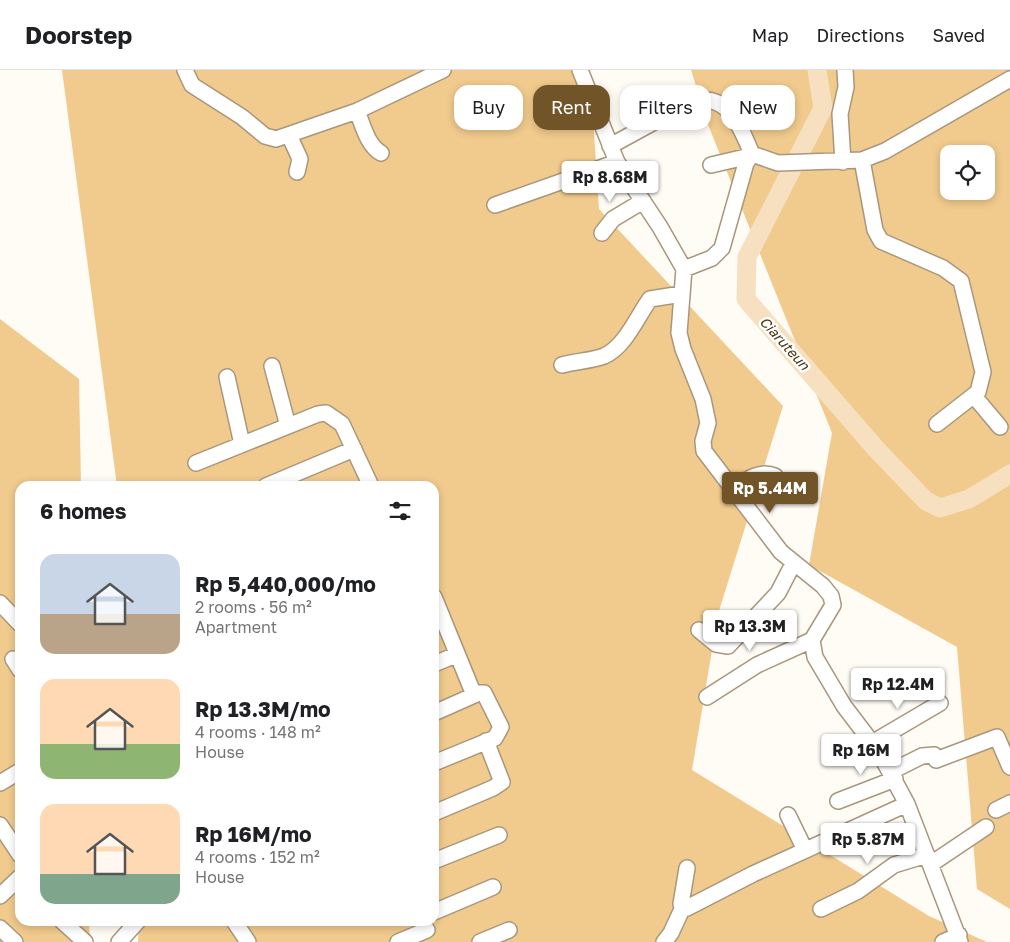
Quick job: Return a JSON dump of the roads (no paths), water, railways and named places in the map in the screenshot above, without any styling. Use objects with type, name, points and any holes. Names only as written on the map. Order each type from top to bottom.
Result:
[{"type":"street","points":[[185,70],[192,85],[242,116],[265,136],[276,139],[357,111],[443,70]]},
{"type":"street","points":[[580,70],[616,162],[643,201],[684,269],[679,333],[705,407],[708,423],[703,441],[704,451],[756,522],[793,564],[822,586],[831,596],[832,605],[812,640],[811,648],[822,671],[844,706],[872,743],[893,776],[907,804],[959,938],[943,942]]},
{"type":"street","points":[[842,162],[840,114],[846,88],[845,70]]},
{"type":"street","points":[[711,165],[751,155],[778,163],[862,160],[886,151],[1010,79]]},
{"type":"street","points":[[610,146],[701,99],[711,100],[727,108],[751,155]]},
{"type":"street","points":[[357,111],[370,142],[374,149],[380,153]]},
{"type":"street","points":[[289,135],[302,165]]},
{"type":"street","points":[[684,269],[712,258],[722,248],[746,163],[751,155]]},
{"type":"street","points":[[862,160],[875,230],[881,241],[927,260],[961,281],[984,372],[978,392],[937,424]]},
{"type":"street","points":[[494,204],[616,162]]},
{"type":"street","points":[[602,233],[613,219],[643,201]]},
{"type":"street","points":[[562,365],[606,355],[624,343],[635,320],[650,299],[682,294]]},
{"type":"street","points":[[272,366],[288,426]]},
{"type":"street","points":[[227,377],[242,444]]},
{"type":"street","points":[[974,396],[1000,427]]},
{"type":"street","points":[[196,463],[318,414],[326,413],[342,424],[369,481]]},
{"type":"street","points":[[278,481],[354,450]]},
{"type":"street","points":[[733,490],[749,477],[769,473],[775,476]]},
{"type":"street","points":[[699,630],[716,644],[728,646],[778,593],[793,564]]},
{"type":"street","points":[[0,604],[15,619]]},
{"type":"street","points":[[439,618],[474,695]]},
{"type":"street","points":[[707,697],[757,665],[812,640]]},
{"type":"street","points":[[439,662],[456,655]]},
{"type":"street","points":[[439,711],[474,695],[484,693],[501,727],[499,735],[439,761]]},
{"type":"street","points":[[872,743],[940,703]]},
{"type":"street","points":[[838,800],[893,776],[922,756],[934,754],[936,760],[998,737],[1010,767]]},
{"type":"street","points":[[439,811],[493,788],[502,782],[486,742]]},
{"type":"street","points":[[0,782],[15,774]]},
{"type":"street","points":[[683,907],[686,908],[708,895],[907,804]]},
{"type":"street","points":[[996,810],[1010,804]]},
{"type":"street","points":[[788,815],[805,850]]},
{"type":"street","points":[[821,909],[858,891],[894,865],[929,859],[986,827]]},
{"type":"street","points":[[1,829],[15,848]]},
{"type":"street","points":[[439,859],[499,834]]},
{"type":"street","points":[[664,942],[671,933],[683,907],[681,898],[686,868]]},
{"type":"street","points":[[0,896],[15,883]]},
{"type":"street","points":[[439,910],[493,887]]},
{"type":"street","points":[[67,926],[85,942]]},
{"type":"street","points":[[119,942],[132,926]]},
{"type":"street","points":[[237,926],[248,942]]},
{"type":"street","points":[[0,928],[15,942]]},
{"type":"street","points":[[480,942],[509,930]]},
{"type":"street","points":[[398,942],[428,931]]},
{"type":"waterway","name":"Ciaruteun","points":[[817,70],[823,108],[747,257],[746,299],[877,450],[926,501],[940,508],[969,499],[1010,474]]}]
